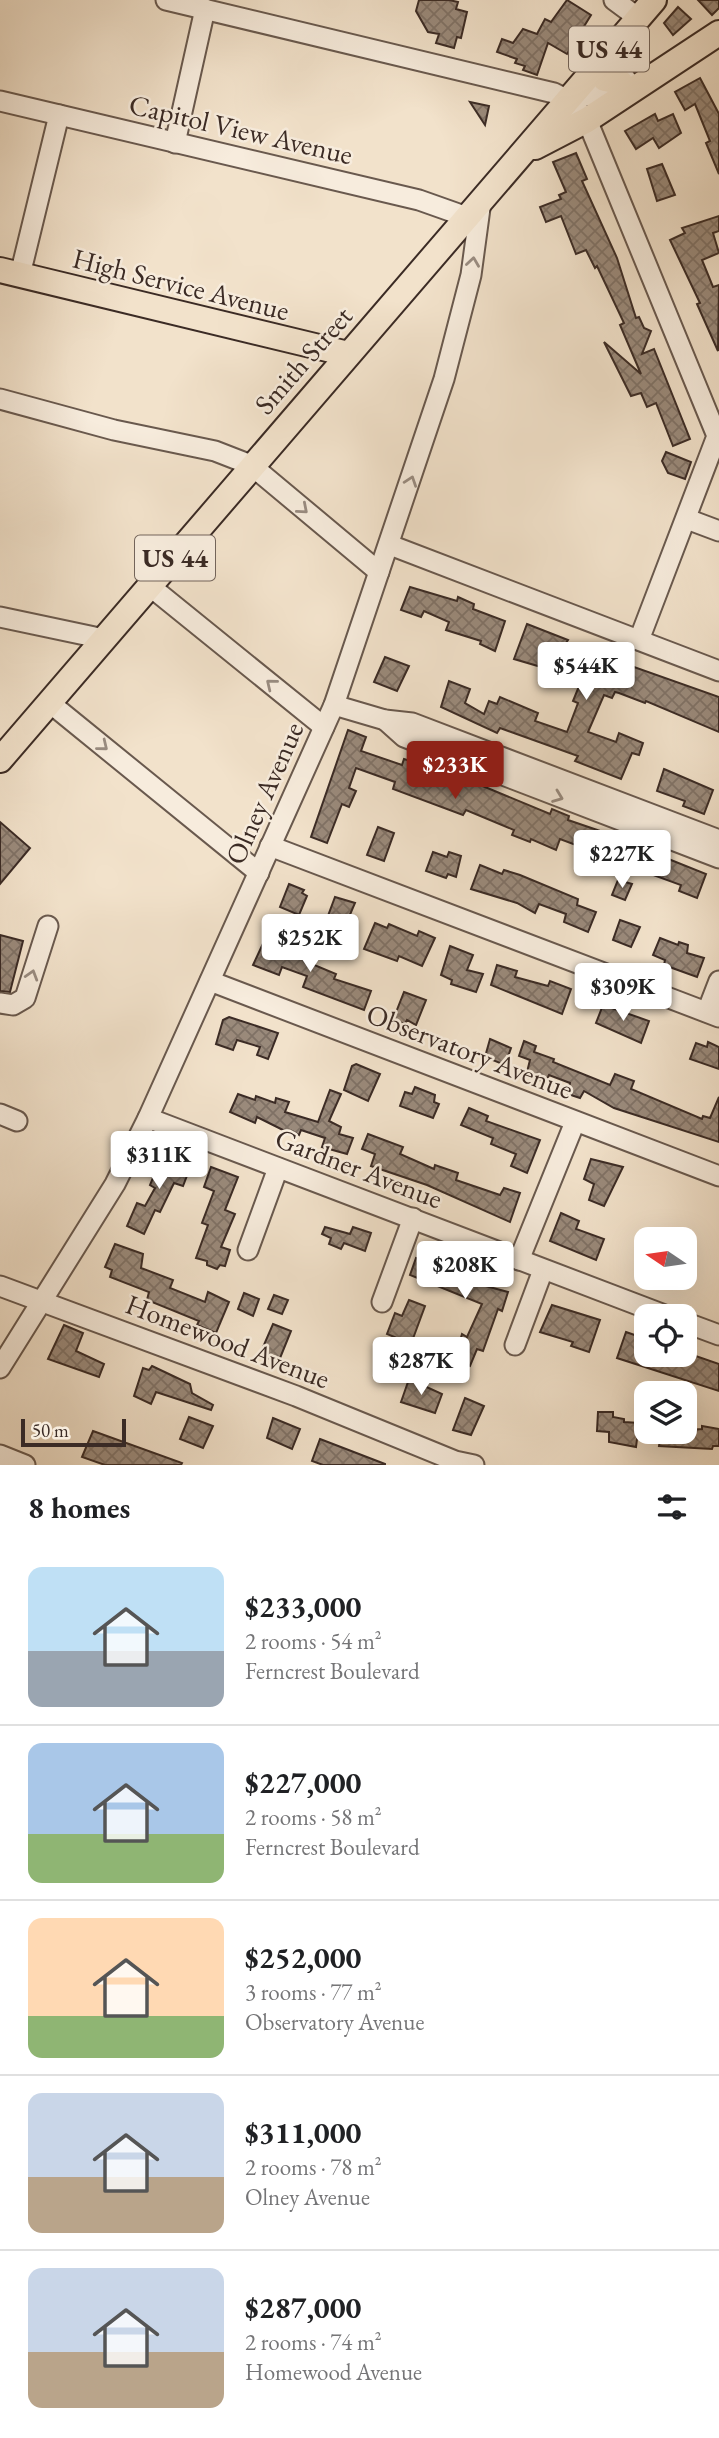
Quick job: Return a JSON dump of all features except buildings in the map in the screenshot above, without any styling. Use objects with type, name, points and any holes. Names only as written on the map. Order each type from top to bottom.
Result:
[{"type":"main road","name":"Smith Street","points":[[0,760],[151,587],[251,465],[525,152],[645,9]]},
{"type":"main road","points":[[525,152],[587,120],[719,33]]},
{"type":"main road","points":[[604,55],[604,79],[620,82]]},
{"type":"main road","name":"High Service Avenue","points":[[10,272],[348,354]]},
{"type":"street","points":[[166,0],[554,93],[568,100],[587,120],[717,436],[639,640]]},
{"type":"street","points":[[614,0],[645,9]]},
{"type":"street","points":[[175,143],[205,9]]},
{"type":"street","points":[[568,100],[592,95],[719,33]]},
{"type":"street","name":"Capitol View Avenue","points":[[0,102],[419,200],[474,209]]},
{"type":"street","points":[[10,272],[59,115]]},
{"type":"street","name":"Olney Avenue","points":[[0,1368],[115,1184],[148,1118],[334,705],[444,379],[471,275],[474,209]]},
{"type":"street","points":[[0,399],[114,430],[215,451],[251,465],[379,572]]},
{"type":"street","points":[[687,519],[719,531]]},
{"type":"street","points":[[390,545],[719,671]]},
{"type":"street","points":[[151,587],[324,727]]},
{"type":"street","points":[[0,617],[104,639]]},
{"type":"street","points":[[50,703],[259,873]]},
{"type":"street","points":[[334,705],[385,720],[412,723],[719,840]]},
{"type":"street","points":[[385,720],[404,737],[719,858]]},
{"type":"street","points":[[270,846],[713,1014],[719,981]]},
{"type":"street","points":[[0,1003],[13,1005],[25,998],[48,926]]},
{"type":"street","name":"Observatory Avenue","points":[[209,981],[715,1174]]},
{"type":"street","name":"Gardner Avenue","points":[[148,1118],[635,1304]]},
{"type":"street","points":[[519,1260],[575,1122]]},
{"type":"street","points":[[248,1250],[278,1168]]},
{"type":"street","points":[[382,1302],[412,1218]]},
{"type":"street","points":[[515,1345],[543,1270]]},
{"type":"street","name":"Homewood Avenue","points":[[0,1286],[296,1396],[455,1461],[474,1465]]},
{"type":"street","points":[[697,1327],[719,1335]]},
{"type":"street","points":[[0,1455],[25,1465]]}]
